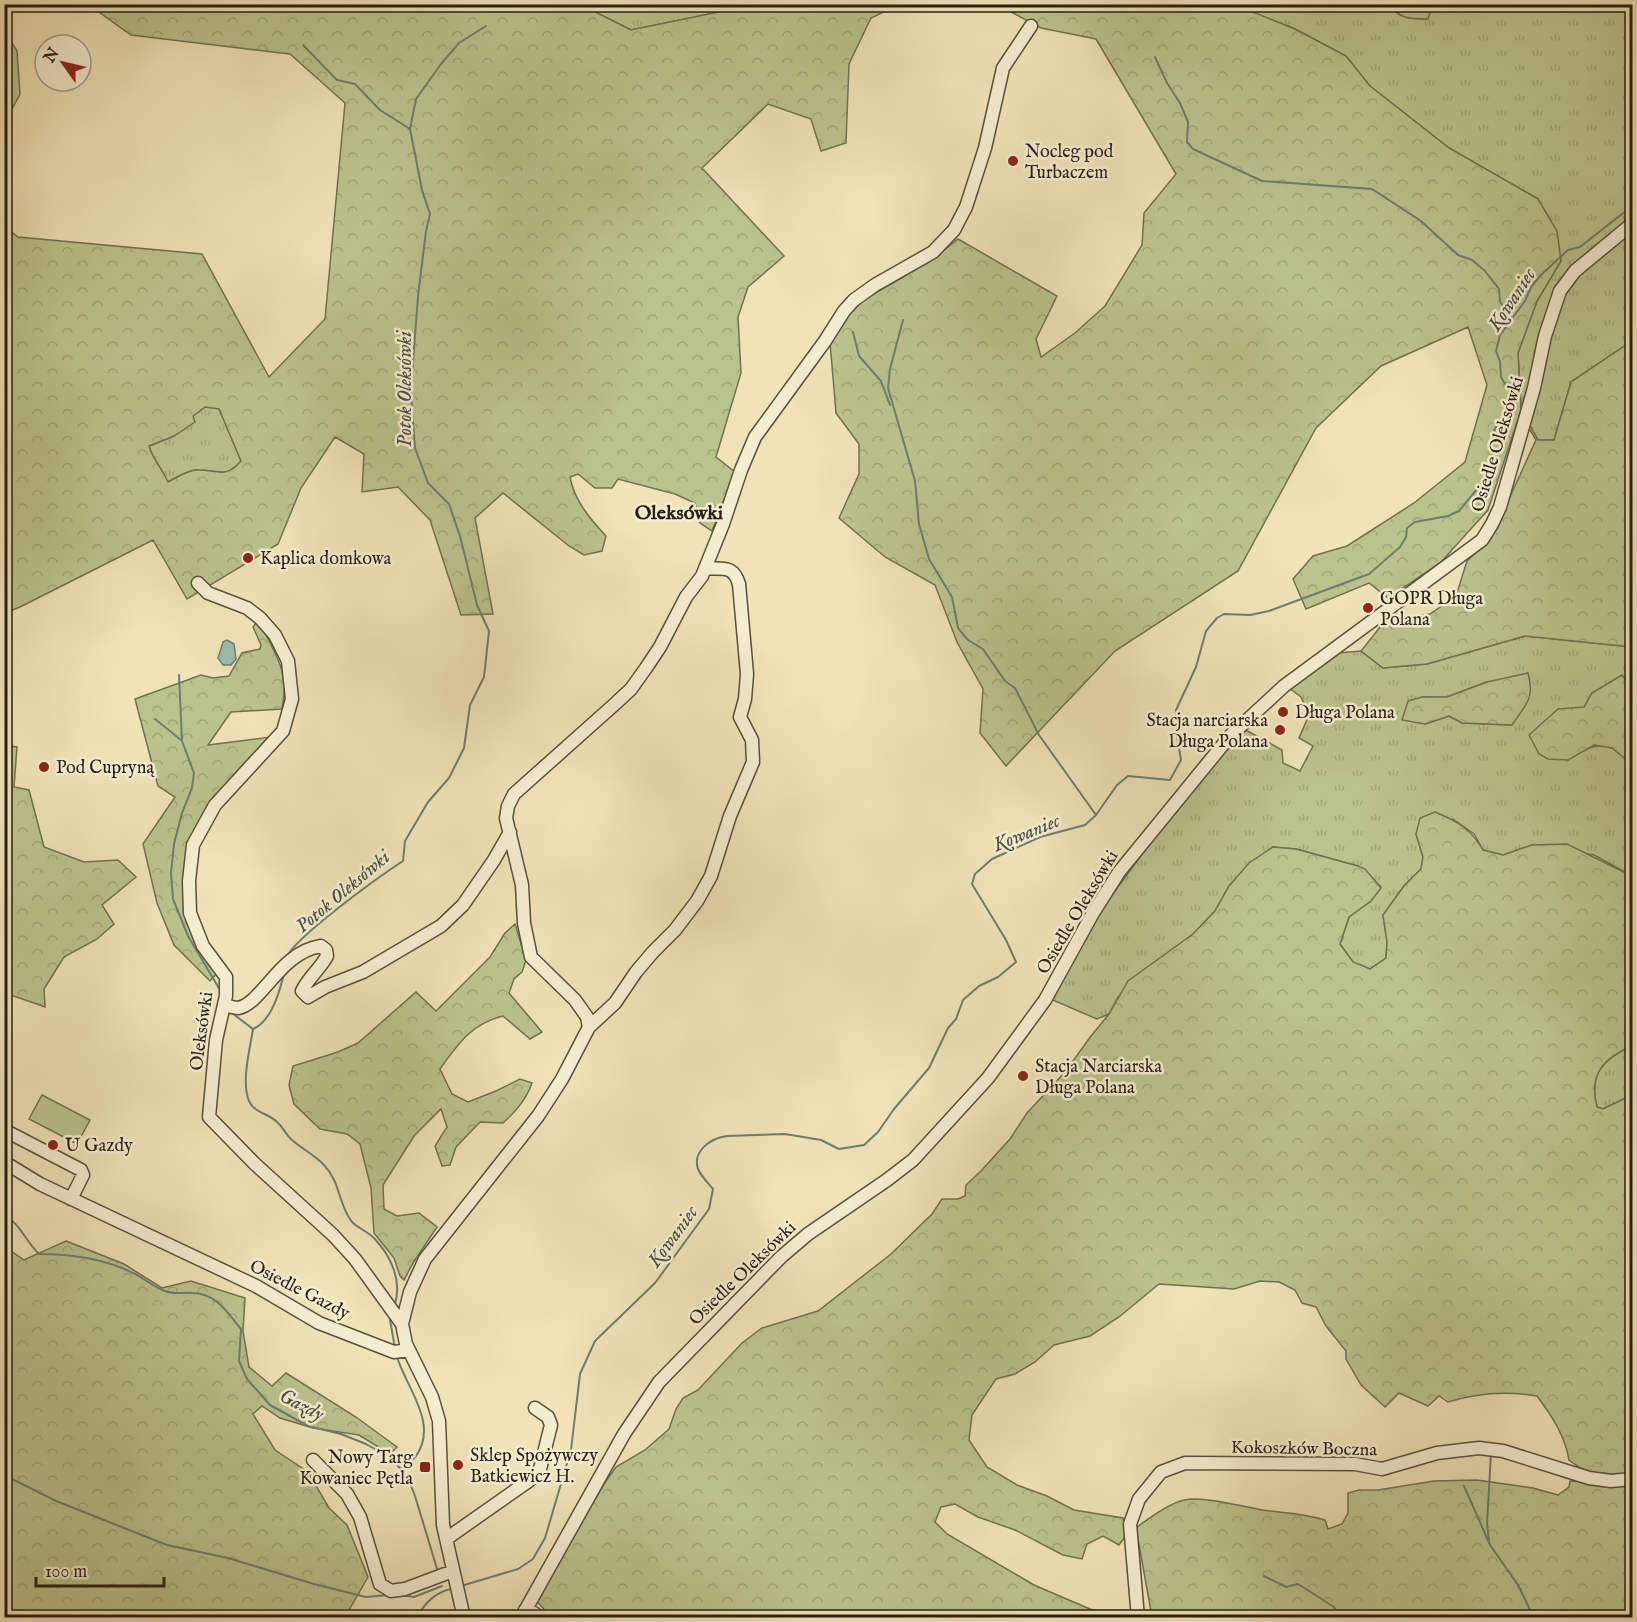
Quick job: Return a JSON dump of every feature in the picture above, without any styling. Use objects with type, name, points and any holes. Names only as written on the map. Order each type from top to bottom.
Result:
[{"type":"street","points":[[589,1027],[586,1017],[575,1000],[531,957],[524,923],[522,885],[506,818],[508,806],[514,794],[631,689],[660,647],[686,597],[702,576],[755,437],[844,311],[854,300],[875,285],[933,252],[954,230],[966,207],[985,148],[1003,68],[1031,26]]},
{"type":"street","name":"Osiedle Oleksówki","points":[[523,1614],[624,1434],[659,1383],[781,1257],[808,1234],[902,1170],[928,1145],[974,1093],[1010,1049],[1045,1000],[1093,913],[1119,872],[1230,736],[1284,686],[1482,540],[1500,507],[1534,388],[1545,336],[1560,291],[1575,271],[1632,224]]},
{"type":"street","points":[[402,1324],[410,1292],[425,1258],[538,1116],[562,1079],[589,1027],[615,1003],[652,952],[675,930],[697,901],[711,876],[730,816],[753,762],[752,740],[740,717],[745,699],[747,675],[739,584],[735,572],[730,569],[705,568]]},
{"type":"street","name":"Oleksówki","points":[[198,583],[208,593],[247,608],[261,618],[275,635],[288,661],[292,699],[283,731],[215,805],[193,845],[189,881],[190,913],[203,946],[226,977],[226,996],[216,1040],[209,1117],[255,1164],[356,1259],[402,1324],[402,1352]]},
{"type":"street","points":[[224,1005],[238,1008],[249,1003],[285,964],[312,947],[321,946],[326,950],[327,956],[321,967],[305,984],[302,991],[308,997],[325,987],[363,972],[441,926],[463,905],[510,832]]},
{"type":"street","points":[[4,1130],[81,1170],[83,1175],[71,1199]]},
{"type":"street","name":"Osiedle Gazdy","points":[[4,1162],[40,1184],[256,1286],[319,1323],[402,1352]]},
{"type":"street","points":[[402,1352],[432,1397],[439,1421],[441,1510],[450,1573],[464,1617]]},
{"type":"street","points":[[446,1539],[530,1480],[540,1469],[551,1425],[548,1417],[535,1407]]},
{"type":"street","name":"Kokoszków Boczna","points":[[1138,1617],[1130,1524],[1139,1499],[1161,1472],[1185,1463],[1354,1464],[1382,1469],[1437,1453],[1479,1448],[1503,1451],[1589,1478],[1611,1481],[1632,1479]]},
{"type":"street","points":[[313,1460],[347,1494],[360,1517],[380,1584],[391,1591],[405,1589],[450,1573]]},
{"type":"street","points":[[523,1614],[534,1613],[539,1617]]},
{"type":"green space","points":[[589,4],[597,13],[631,30],[724,11],[724,5],[898,5],[871,18],[849,64],[846,143],[821,151],[811,119],[768,104],[702,168],[784,256],[748,287],[738,317],[741,373],[716,457],[735,472],[712,531],[700,523],[695,503],[675,494],[618,479],[612,488],[595,488],[578,474],[570,477],[575,494],[589,516],[606,536],[602,551],[584,555],[569,546],[503,493],[475,518],[493,614],[461,615],[430,520],[398,487],[362,492],[364,454],[335,437],[301,488],[278,544],[187,599],[153,540],[5,613],[5,227],[18,237],[202,254],[269,377],[325,319],[345,103],[290,54],[131,35],[89,5]],"holes":[[[205,407],[219,409],[241,461],[236,467],[226,472],[194,470],[168,482],[149,446],[174,436],[195,422],[193,416]]]},
{"type":"green space","points":[[724,4],[724,11],[631,30],[597,13],[589,5]]},
{"type":"green space","points":[[1233,4],[1295,29],[1346,56],[1370,86],[1449,148],[1538,199],[1557,231],[1561,261],[1537,301],[1518,353],[1521,409],[1538,440],[1554,440],[1571,382],[1632,341],[1632,647],[1525,636],[1427,664],[1383,668],[1361,651],[1384,622],[1430,614],[1456,596],[1467,561],[1491,538],[1536,440],[1520,413],[1488,510],[1441,562],[1388,598],[1369,583],[1306,609],[1293,579],[1313,556],[1347,546],[1414,503],[1465,462],[1487,385],[1468,327],[1381,366],[1316,428],[1238,571],[1115,651],[1006,766],[980,733],[983,689],[957,642],[935,585],[885,557],[839,518],[859,474],[859,444],[836,413],[830,342],[846,314],[860,302],[929,262],[958,239],[1057,296],[1036,339],[1041,357],[1075,333],[1105,306],[1142,245],[1144,213],[1176,174],[1096,39],[1041,28],[998,5]]},
{"type":"green space","points":[[1233,5],[1390,5],[1402,16],[1427,19],[1432,5],[1632,5],[1632,341],[1571,382],[1554,440],[1538,440],[1521,409],[1518,353],[1537,301],[1561,261],[1538,199],[1449,148],[1370,86],[1346,56],[1295,29]]},
{"type":"green space","points":[[1390,5],[1432,5],[1428,19],[1402,16]]},
{"type":"green space","points":[[5,32],[17,51],[20,94],[5,122]]},
{"type":"green space","points":[[205,407],[219,408],[241,461],[236,467],[226,472],[194,470],[167,482],[149,446],[174,436]]},
{"type":"green space","points":[[258,620],[275,653],[282,673],[284,696],[282,709],[231,712],[208,745],[271,737],[241,767],[197,828],[185,895],[219,971],[210,981],[174,945],[157,903],[143,844],[175,797],[158,786],[135,699],[201,675],[213,678],[229,676],[242,653],[260,649],[261,645],[253,627]]},
{"type":"green space","points":[[1525,636],[1632,647],[1632,688],[1622,676],[1592,693],[1584,708],[1568,760],[1588,748],[1600,746],[1612,748],[1632,758],[1632,876],[1594,855],[1532,845],[1503,855],[1483,850],[1474,834],[1453,819],[1416,834],[1423,857],[1421,869],[1404,886],[1383,915],[1387,942],[1386,958],[1370,969],[1353,962],[1340,944],[1349,917],[1371,901],[1381,887],[1358,866],[1296,849],[1273,847],[1229,886],[1215,911],[1193,934],[1118,997],[1109,1014],[1097,1019],[1048,998],[1107,902],[1171,815],[1244,729],[1282,750],[1283,763],[1300,771],[1313,746],[1299,738],[1309,715],[1301,697],[1289,688],[1337,653],[1361,651],[1383,668],[1427,664]],"holes":[[[1487,682],[1511,725],[1462,723],[1449,716],[1425,724],[1422,697],[1447,697]]]},
{"type":"green space","points":[[1528,673],[1530,695],[1512,725],[1462,723],[1449,716],[1425,724],[1402,720],[1408,701],[1422,697],[1447,697],[1487,682]]},
{"type":"green space","points":[[1622,675],[1632,688],[1628,715],[1632,721],[1632,758],[1623,757],[1612,748],[1594,745],[1568,760],[1548,759],[1539,754],[1529,735],[1558,709],[1584,707],[1592,693]]},
{"type":"green space","points":[[5,745],[17,747],[14,787],[29,790],[44,847],[84,862],[118,860],[136,877],[102,905],[114,924],[97,939],[64,957],[44,989],[45,1007],[5,993],[4,884],[9,881],[4,870]]},
{"type":"green space","points":[[1435,812],[1463,826],[1474,836],[1483,850],[1503,855],[1532,845],[1567,844],[1632,876],[1632,1046],[1606,1062],[1597,1076],[1595,1095],[1597,1107],[1603,1109],[1632,1095],[1632,1474],[1615,1476],[1599,1474],[1583,1469],[1569,1460],[1557,1427],[1537,1396],[1492,1394],[1448,1402],[1439,1396],[1428,1406],[1399,1393],[1385,1407],[1361,1385],[1346,1359],[1346,1351],[1326,1326],[1316,1307],[1302,1303],[1295,1290],[1279,1282],[1260,1281],[1234,1289],[1159,1284],[1119,1317],[1090,1336],[1054,1345],[1035,1362],[1015,1374],[996,1379],[972,1415],[969,1440],[987,1467],[1017,1485],[1047,1496],[1074,1510],[1123,1518],[1127,1534],[1119,1545],[1103,1536],[1087,1544],[1082,1559],[1063,1555],[1015,1530],[978,1517],[955,1504],[941,1507],[935,1522],[947,1534],[1034,1585],[1090,1609],[1118,1617],[551,1618],[537,1601],[616,1467],[645,1450],[669,1429],[676,1409],[683,1398],[698,1390],[742,1343],[762,1328],[818,1311],[891,1254],[932,1214],[942,1199],[958,1199],[965,1196],[966,1185],[1010,1139],[1027,1113],[1065,1072],[1109,1014],[1128,981],[1193,934],[1215,911],[1229,886],[1249,863],[1273,847],[1296,849],[1365,869],[1381,888],[1371,901],[1349,917],[1340,944],[1353,962],[1370,969],[1386,958],[1387,942],[1383,915],[1404,886],[1421,869],[1423,857],[1416,834],[1420,818]]},
{"type":"green space","points":[[515,924],[526,960],[522,972],[514,979],[509,993],[542,1032],[530,1039],[503,1016],[474,1029],[440,1069],[452,1094],[468,1102],[520,1079],[532,1083],[520,1105],[503,1123],[480,1122],[456,1147],[450,1165],[442,1166],[435,1146],[447,1127],[441,1109],[414,1136],[383,1185],[384,1209],[397,1216],[419,1213],[437,1227],[404,1280],[400,1276],[394,1258],[374,1233],[371,1188],[360,1144],[347,1134],[320,1129],[294,1104],[289,1085],[293,1066],[338,1052],[358,1043],[416,992],[436,1011],[490,957],[505,933]]},
{"type":"green space","points":[[1632,1046],[1632,1095],[1603,1109],[1597,1107],[1595,1085],[1601,1069],[1613,1056]]},
{"type":"green space","points":[[42,1095],[90,1120],[77,1144],[29,1119]]},
{"type":"green space","points":[[66,1241],[124,1264],[162,1288],[191,1281],[245,1298],[243,1331],[249,1367],[272,1386],[286,1373],[356,1417],[397,1447],[390,1454],[359,1435],[313,1428],[280,1418],[262,1406],[253,1414],[275,1450],[308,1472],[329,1508],[347,1525],[368,1577],[345,1617],[319,1617],[302,1610],[275,1618],[5,1617],[5,1247],[24,1260]]},
{"type":"green space","points":[[1477,1480],[1533,1488],[1558,1495],[1569,1487],[1570,1481],[1632,1485],[1632,1617],[1152,1617],[1136,1528],[1178,1502],[1192,1499],[1212,1500],[1309,1516],[1325,1520],[1328,1529],[1342,1524],[1348,1513],[1348,1493],[1434,1481]]},
{"type":"shaded area","points":[[227,640],[234,644],[236,659],[231,665],[223,665],[218,658],[223,642]]},
{"type":"waterway","name":"Potok Oleksówki","points":[[286,958],[293,948],[321,922],[403,861],[405,841],[428,802],[449,778],[464,748],[470,705],[484,677],[489,631],[477,605],[460,536],[449,504],[428,483],[415,448],[411,395],[414,348],[418,296],[430,214],[422,190],[410,129],[416,99],[441,64],[459,43],[486,26]]},
{"type":"waterway","points":[[303,45],[337,80],[355,84],[380,110],[410,129]]},
{"type":"waterway","points":[[1155,57],[1188,122],[1187,142],[1193,149],[1262,181],[1372,189],[1421,221],[1458,255],[1472,260],[1485,271],[1499,289],[1500,302],[1512,318]]},
{"type":"waterway","name":"Kowaniec","points":[[461,1586],[518,1569],[533,1559],[545,1538],[571,1450],[580,1374],[595,1341],[655,1283],[709,1209],[713,1189],[698,1169],[697,1162],[705,1146],[715,1139],[727,1136],[785,1134],[821,1140],[839,1149],[864,1145],[878,1132],[894,1109],[929,1068],[948,1028],[956,1019],[963,1000],[979,986],[998,977],[1016,962],[1006,940],[972,884],[975,874],[992,859],[1040,837],[1085,825],[1096,815],[1117,785],[1128,776],[1170,780],[1181,760],[1176,729],[1176,710],[1196,667],[1206,631],[1217,618],[1224,614],[1250,615],[1269,611],[1369,574],[1400,547],[1406,537],[1407,528],[1415,522],[1448,516],[1459,511],[1486,478],[1492,461],[1492,435],[1505,415],[1509,391],[1501,377],[1500,362],[1496,351],[1500,335],[1541,275],[1568,250],[1580,247],[1632,206]]},
{"type":"waterway","points":[[903,320],[890,369],[888,388],[915,481],[919,524],[929,559],[952,597],[958,628],[968,640],[983,649],[1005,681],[1015,688],[1039,735],[1096,815]]},
{"type":"waterway","points":[[853,332],[859,356],[881,381],[890,405]]},
{"type":"waterway","points":[[179,675],[182,741],[194,773],[192,788],[182,813],[174,844],[171,873],[173,899],[188,936],[220,990]]},
{"type":"waterway","points":[[155,719],[181,740]]},
{"type":"waterway","name":"Potok Oleksówki","points":[[284,973],[270,1013],[260,1025],[253,1029],[246,1075],[249,1101],[254,1108],[277,1122],[290,1138],[320,1161],[330,1172],[347,1215],[352,1222],[374,1238],[390,1260],[396,1277],[395,1304]]},
{"type":"waterway","points":[[232,1013],[253,1029]]},
{"type":"waterway","name":"Gazdy","points":[[4,1215],[19,1228],[39,1254],[99,1260],[133,1273],[165,1291],[200,1294],[214,1300],[226,1310],[241,1329],[239,1361],[247,1379],[270,1405],[308,1426],[341,1434],[366,1444],[389,1457],[401,1469],[408,1478],[415,1496],[438,1572]]},
{"type":"waterway","name":"Potok Oleksówki","points":[[391,1316],[395,1348]]},
{"type":"waterway","name":"Potok Oleksówki","points":[[397,1357],[418,1406],[424,1431],[422,1444],[416,1456],[401,1469]]},
{"type":"waterway","points":[[1489,1540],[1487,1524],[1491,1453]]},
{"type":"waterway","points":[[4,1475],[56,1501],[167,1545],[228,1558],[366,1597],[388,1595]]},
{"type":"waterway","points":[[1464,1486],[1490,1545],[1518,1585],[1534,1618]]},
{"type":"waterway","points":[[1264,1576],[1286,1587],[1298,1584],[1334,1607],[1340,1618]]},
{"type":"waterway","points":[[400,1595],[414,1597],[442,1586]]},
{"type":"waterway","name":"Kowaniec","points":[[417,1618],[423,1607],[432,1599],[441,1592],[452,1589]]},
{"type":"place","name":"Nocleg pod Turbaczem","points":[[1013,161]]},
{"type":"place","name":"Kaplica domkowa","points":[[248,558]]},
{"type":"place","name":"GOPR Długa Polana","points":[[1368,608]]},
{"type":"place","name":"Długa Polana","points":[[1283,712]]},
{"type":"place","name":"Stacja narciarska Długa Polana","points":[[1280,730]]},
{"type":"place","name":"Pod Cupryną","points":[[44,767]]},
{"type":"place","name":"Stacja Narciarska Długa Polana","points":[[1023,1076]]},
{"type":"place","name":"U Gazdy","points":[[53,1145]]},
{"type":"place","name":"Sklep Spożywczy Batkiewicz H.","points":[[458,1465]]},
{"type":"place","name":"Nowy Targ Kowaniec Pętla","points":[[425,1467]]},
{"type":"district","name":"Oleksówki","points":[[679,512]]}]
